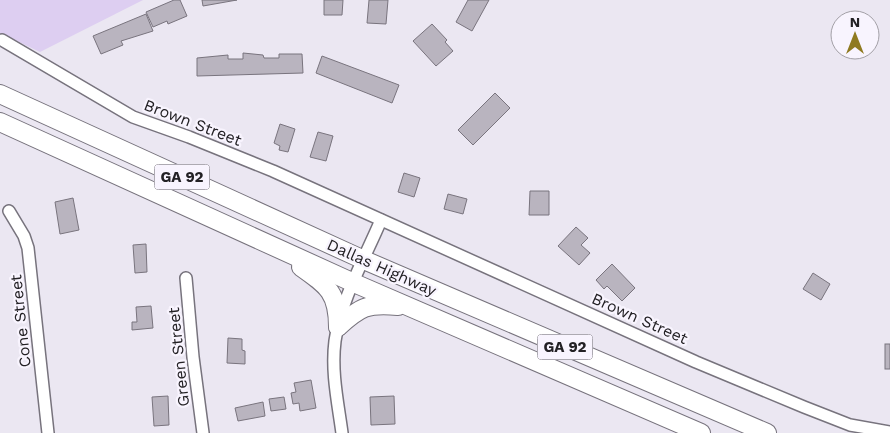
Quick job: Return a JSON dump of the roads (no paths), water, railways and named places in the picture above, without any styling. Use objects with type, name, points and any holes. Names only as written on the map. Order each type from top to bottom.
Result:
[{"type":"main road","name":"Dallas Highway","points":[[0,94],[364,260],[767,433]]},
{"type":"main road","name":"Dallas Highway","points":[[0,122],[354,283],[701,433]]},
{"type":"main road","points":[[261,241],[326,285],[335,300],[338,327]]},
{"type":"main road","points":[[338,327],[355,312],[370,305],[411,307]]},
{"type":"street","name":"Brown Street","points":[[2,40],[133,116],[189,136],[688,358],[804,407],[850,425],[890,432]]},
{"type":"street","name":"Cone Street","points":[[9,211],[24,236],[28,248],[48,433]]},
{"type":"street","points":[[342,433],[334,358],[338,327],[354,283],[381,220]]},
{"type":"street","name":"Green Street","points":[[186,278],[192,357],[203,433]]}]
